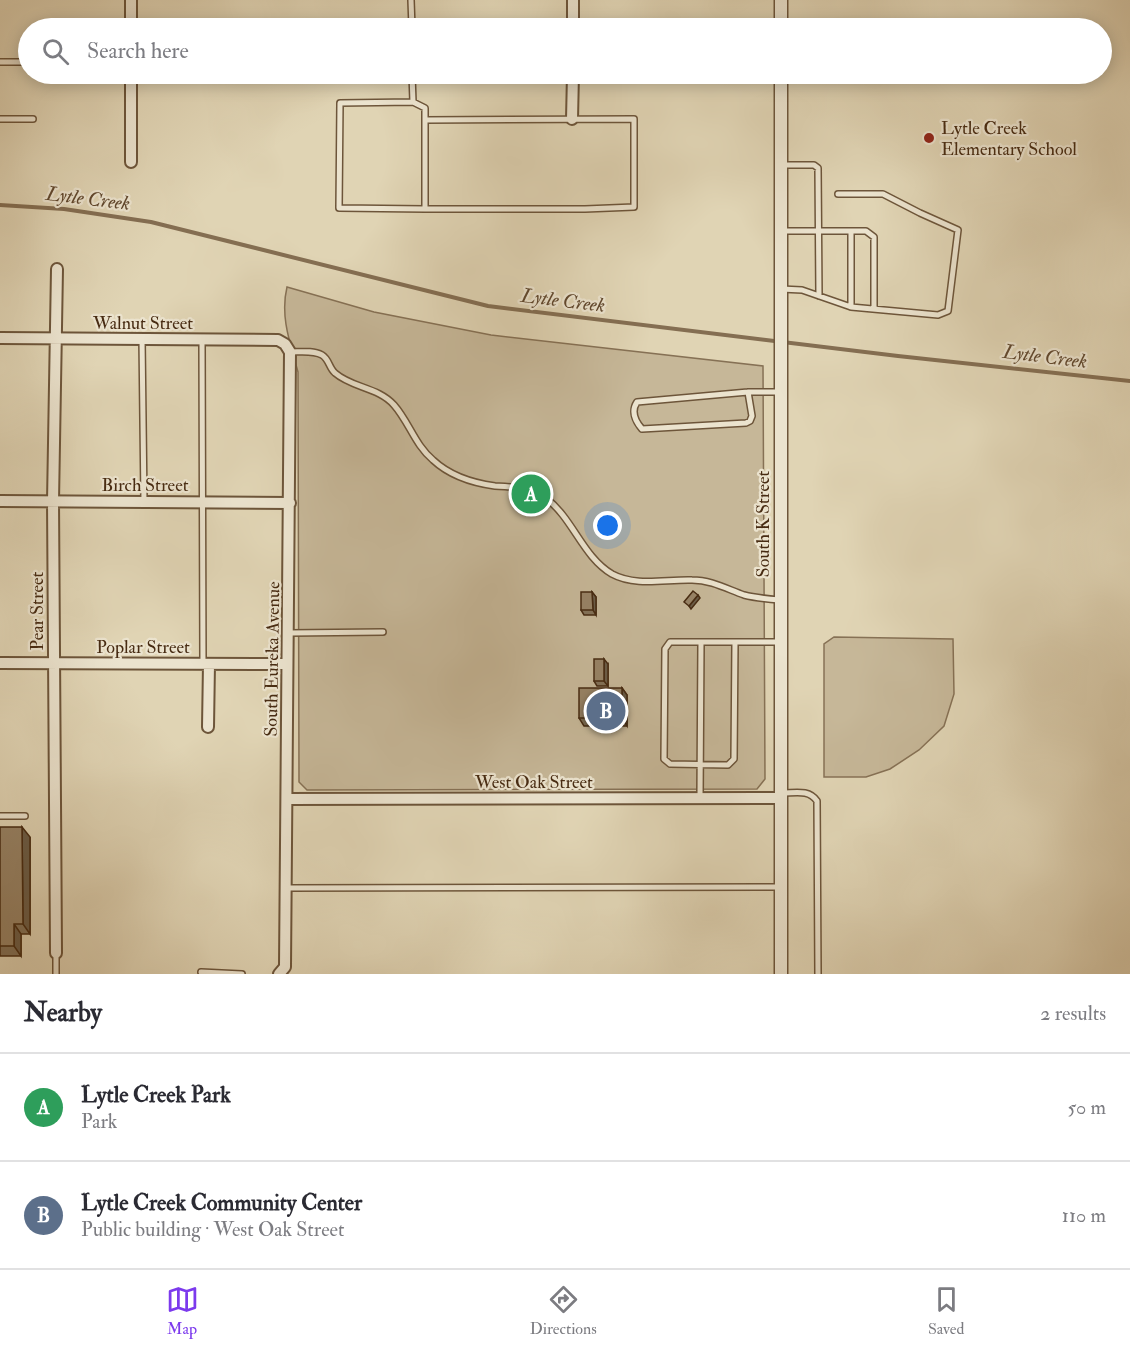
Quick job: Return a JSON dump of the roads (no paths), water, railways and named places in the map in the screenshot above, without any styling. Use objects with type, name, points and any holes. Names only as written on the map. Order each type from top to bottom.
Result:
[{"type":"street","points":[[131,0],[131,18]]},
{"type":"street","points":[[573,0],[573,18]]},
{"type":"street","points":[[780,0],[781,18]]},
{"type":"street","points":[[131,84],[131,162]]},
{"type":"street","points":[[572,119],[573,84]]},
{"type":"street","name":"South K Street","points":[[781,84],[781,974]]},
{"type":"street","name":"Pear Street","points":[[56,953],[53,501],[57,268]]},
{"type":"street","name":"Walnut Street","points":[[0,338],[278,340],[288,348]]},
{"type":"street","name":"South Eureka Avenue","points":[[279,974],[285,967],[286,664],[289,633],[290,503],[288,348]]},
{"type":"street","name":"Birch Street","points":[[0,501],[290,503]]},
{"type":"street","name":"Poplar Street","points":[[0,663],[286,664]]},
{"type":"street","points":[[206,664],[208,727]]},
{"type":"street","name":"West Oak Street","points":[[287,799],[700,798],[781,795]]},
{"type":"lane","points":[[411,0],[412,18]]},
{"type":"lane","points":[[0,62],[18,62]]},
{"type":"lane","points":[[412,84],[413,102]]},
{"type":"lane","points":[[424,120],[634,119],[634,207],[585,209],[425,209],[339,208],[340,103],[413,102],[424,108],[424,120],[425,209]]},
{"type":"lane","points":[[0,119],[33,119]]},
{"type":"lane","points":[[781,165],[814,165],[818,168],[819,296]]},
{"type":"lane","points":[[781,289],[802,290],[851,307],[938,315],[948,310],[958,230],[883,194],[838,194]]},
{"type":"lane","points":[[781,231],[870,232],[874,237],[874,309]]},
{"type":"lane","points":[[851,231],[851,307]]},
{"type":"lane","points":[[142,339],[144,501]]},
{"type":"lane","points":[[202,339],[202,502],[206,664]]},
{"type":"lane","points":[[288,348],[320,354],[326,359],[332,371],[345,381],[367,388],[392,403],[405,418],[423,450],[448,470],[478,483],[519,487],[546,498],[560,510],[596,560],[611,573],[625,579],[647,582],[706,581],[744,594],[782,600]]},
{"type":"lane","points":[[748,392],[752,416],[746,423],[642,429],[634,416],[634,407],[637,402],[748,392],[781,392]]},
{"type":"lane","points":[[289,633],[383,632]]},
{"type":"lane","points":[[735,642],[734,759],[728,765],[670,764],[664,759],[664,649],[670,642],[735,642],[782,642]]},
{"type":"lane","points":[[700,798],[701,642]]},
{"type":"lane","points":[[781,795],[808,793],[813,795],[817,801],[818,974]]},
{"type":"lane","points":[[0,816],[25,816]]},
{"type":"lane","points":[[286,888],[780,887]]},
{"type":"lane","points":[[56,953],[56,974]]},
{"type":"lane","points":[[201,972],[242,974]]},
{"type":"waterway","name":"Lytle Creek","points":[[0,205],[64,209],[151,222],[488,306],[898,356],[1130,381]]},
{"type":"place","name":"Lytle Creek Elementary School","points":[[929,138]]},
{"type":"place","name":"Lytle Creek Park","points":[[531,494]]},
{"type":"place","name":"Lytle Creek Community Center","points":[[606,711]]}]
